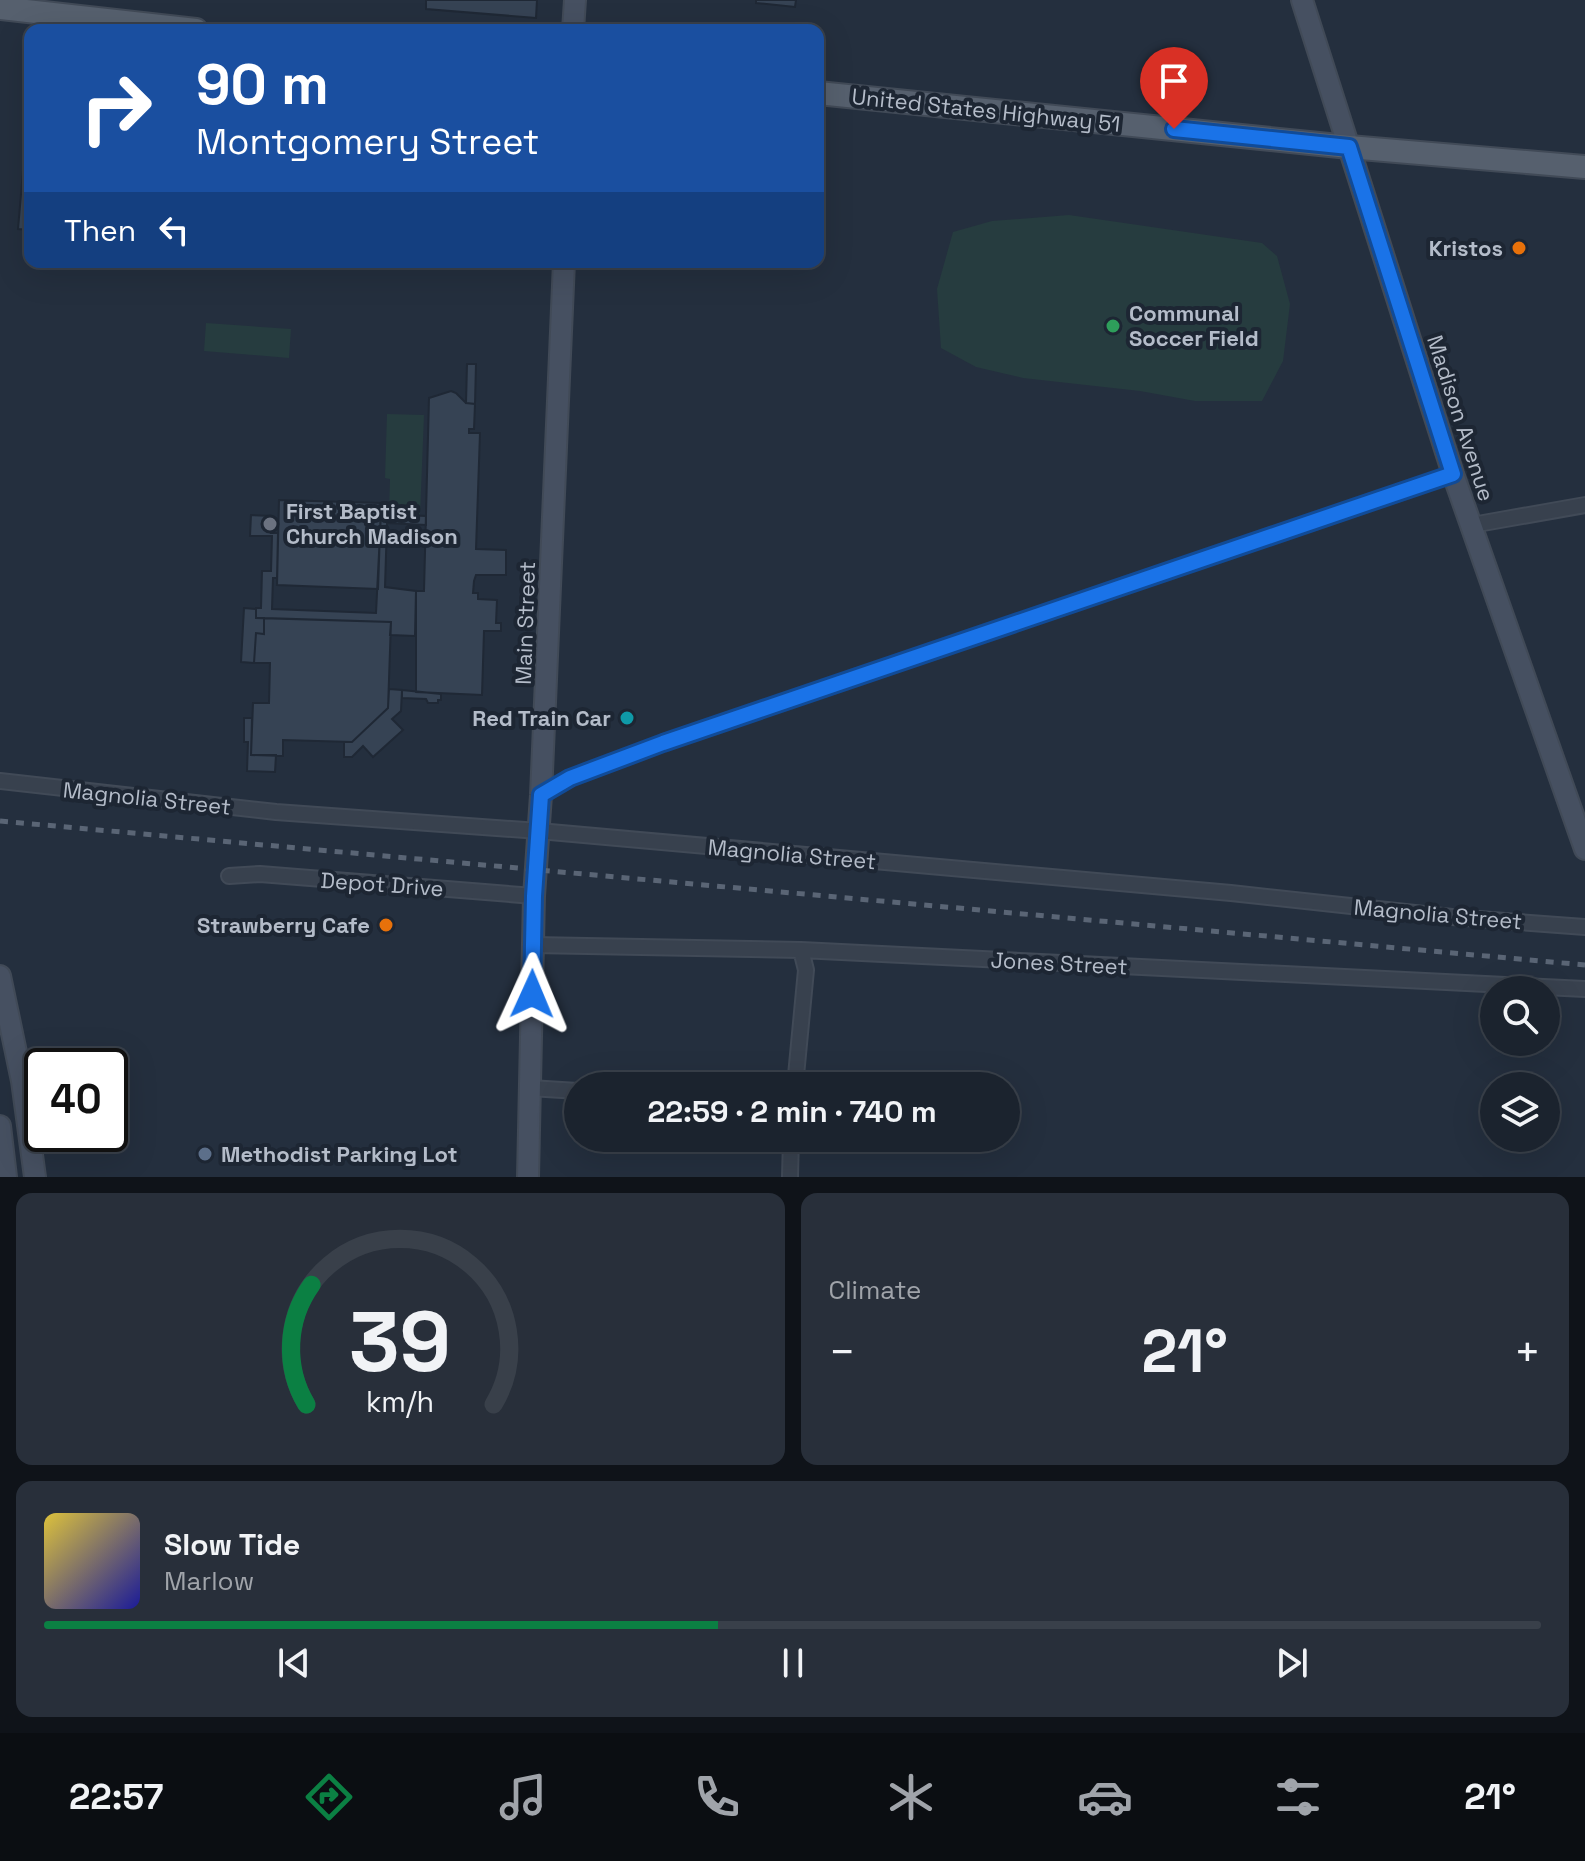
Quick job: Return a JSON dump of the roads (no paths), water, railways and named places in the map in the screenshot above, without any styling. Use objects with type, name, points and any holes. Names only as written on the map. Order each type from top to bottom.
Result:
[{"type":"main road","points":[[573,24],[575,0]]},
{"type":"main road","name":"Madison Avenue","points":[[1302,0],[1453,474],[1585,849]]},
{"type":"main road","points":[[0,8],[36,6],[156,24]]},
{"type":"main road","name":"United States Highway 51","points":[[824,94],[1349,147],[1585,167]]},
{"type":"main road","name":"Main Street","points":[[528,1177],[534,896],[564,268]]},
{"type":"main road","points":[[0,976],[22,1081],[35,1177]]},
{"type":"main road","points":[[0,1126],[6,1177]]},
{"type":"street","points":[[541,795],[570,778],[663,743],[1453,474]]},
{"type":"street","points":[[1472,525],[1585,505]]},
{"type":"street","name":"Magnolia Street","points":[[0,781],[276,812],[539,831],[1585,927]]},
{"type":"street","name":"Depot Drive","points":[[229,876],[260,874],[534,896]]},
{"type":"street","name":"Jones Street","points":[[533,945],[801,950],[1585,989]]},
{"type":"street","points":[[796,1072],[806,970],[801,950]]},
{"type":"street","points":[[530,1088],[564,1090]]},
{"type":"street","points":[[790,1177],[791,1152]]},
{"type":"railway","points":[[0,821],[1585,965]]},
{"type":"place","name":"Kristos","points":[[1519,248]]},
{"type":"place","name":"Communal Soccer Field","points":[[1113,326]]},
{"type":"place","name":"First Baptist Church Madison","points":[[270,524]]},
{"type":"place","name":"Red Train Car","points":[[627,718]]},
{"type":"place","name":"Strawberry Cafe","points":[[386,925]]},
{"type":"place","name":"Methodist Parking Lot","points":[[205,1154]]}]
